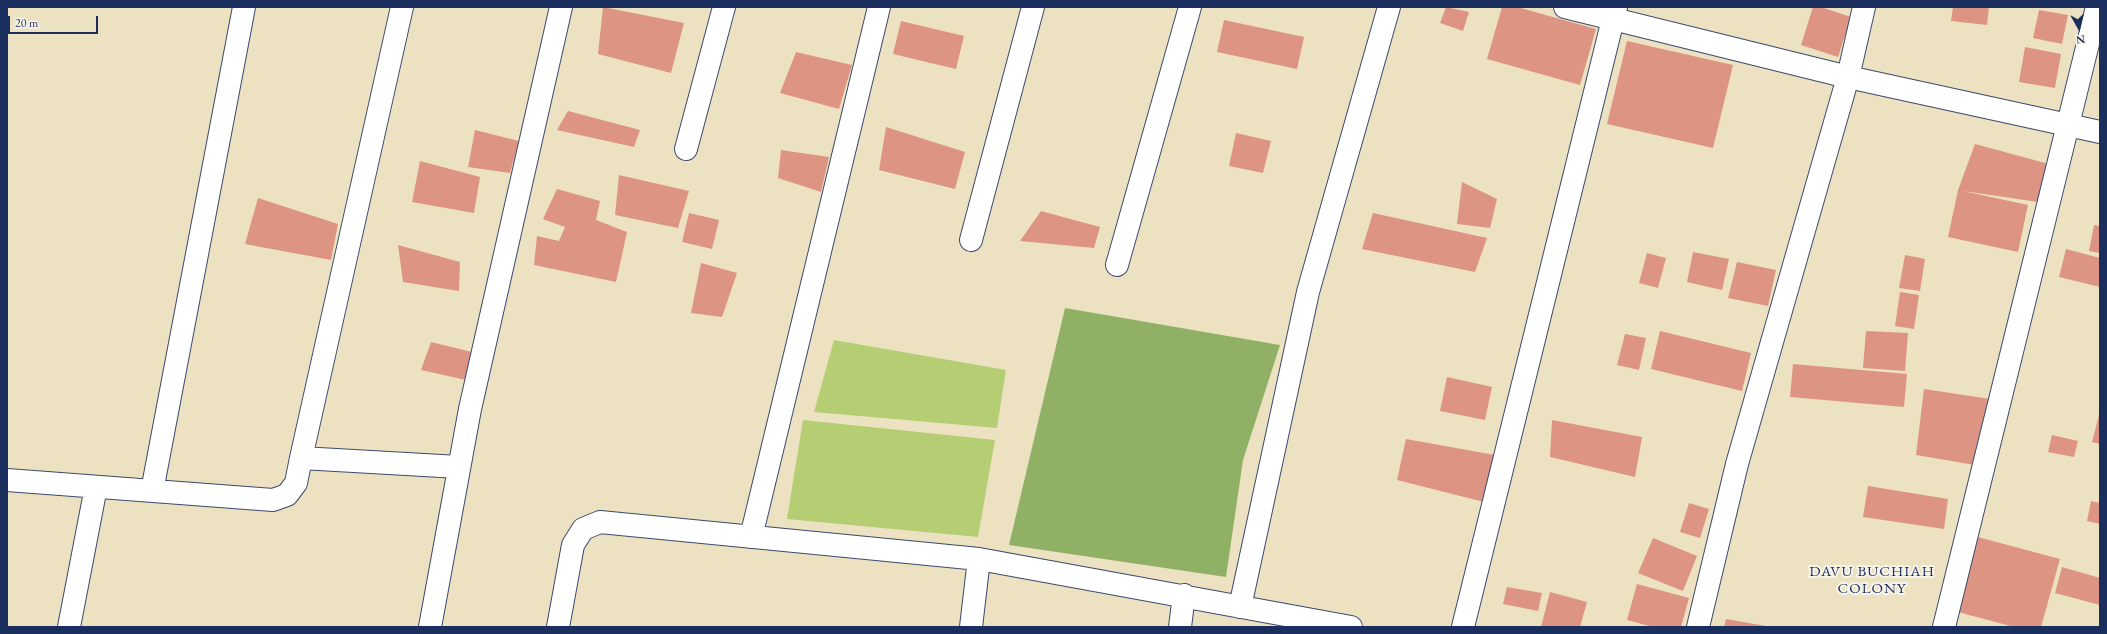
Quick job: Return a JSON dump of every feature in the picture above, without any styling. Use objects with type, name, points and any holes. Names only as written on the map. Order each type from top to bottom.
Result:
[{"type":"street","points":[[152,491],[244,7]]},
{"type":"street","points":[[7,480],[273,500],[287,495],[296,482],[402,7]]},
{"type":"street","points":[[430,627],[470,409],[561,7]]},
{"type":"street","points":[[686,149],[724,7]]},
{"type":"street","points":[[751,537],[879,7]]},
{"type":"street","points":[[971,240],[1033,7]]},
{"type":"street","points":[[1117,265],[1190,7]]},
{"type":"street","points":[[1240,607],[1308,292],[1389,7]]},
{"type":"street","points":[[1565,7],[1614,13],[1848,77],[2100,132]]},
{"type":"street","points":[[1698,627],[1737,464],[1848,77],[1864,7]]},
{"type":"street","points":[[1944,627],[2097,7]]},
{"type":"street","points":[[1463,627],[1614,13]]},
{"type":"street","points":[[301,458],[459,467]]},
{"type":"street","points":[[69,627],[96,487]]},
{"type":"street","points":[[558,627],[573,545],[583,529],[600,522],[979,559],[1184,595],[1240,607],[1351,627]]},
{"type":"street","points":[[971,627],[979,559]]},
{"type":"street","points":[[1180,627],[1184,595]]},
{"type":"green space","points":[[1065,308],[1280,345],[1243,460],[1226,577],[1009,545]]},
{"type":"green space","points":[[834,340],[1006,370],[997,428],[814,412]]},
{"type":"green space","points":[[803,420],[995,440],[978,537],[787,519]]},
{"type":"building","points":[[603,7],[684,23],[671,73],[598,54]]},
{"type":"building","points":[[1446,7],[1469,12],[1463,31],[1440,23]]},
{"type":"building","points":[[1502,7],[1517,7],[1596,29],[1580,85],[1487,59]]},
{"type":"building","points":[[1813,7],[1821,7],[1851,17],[1838,57],[1801,45]]},
{"type":"building","points":[[1953,7],[1989,7],[1987,25],[1951,21]]},
{"type":"building","points":[[2039,10],[2068,15],[2062,44],[2033,38]]},
{"type":"building","points":[[1224,20],[1304,37],[1297,69],[1217,52]]},
{"type":"building","points":[[901,21],[964,36],[956,69],[893,54]]},
{"type":"building","points":[[1627,41],[1733,65],[1713,148],[1607,124]]},
{"type":"building","points":[[2025,47],[2061,54],[2055,88],[2019,82]]},
{"type":"building","points":[[796,52],[852,65],[839,109],[780,93]]},
{"type":"building","points":[[568,111],[640,130],[634,147],[557,130]]},
{"type":"building","points":[[886,127],[965,152],[955,189],[879,170]]},
{"type":"building","points":[[475,130],[519,141],[510,173],[468,167]]},
{"type":"building","points":[[1236,133],[1271,141],[1263,173],[1229,166]]},
{"type":"building","points":[[1975,144],[2049,164],[2038,202],[1963,191],[2028,205],[2018,252],[1948,237],[1958,190]]},
{"type":"building","points":[[781,150],[829,157],[821,192],[778,178]]},
{"type":"building","points":[[420,161],[480,177],[474,213],[412,202]]},
{"type":"building","points":[[619,175],[689,191],[678,228],[615,215]]},
{"type":"building","points":[[1462,182],[1497,199],[1490,228],[1457,224]]},
{"type":"building","points":[[557,189],[600,201],[596,220],[627,232],[616,282],[534,265],[537,236],[559,241],[565,227],[543,219]]},
{"type":"building","points":[[258,198],[338,224],[331,260],[245,244]]},
{"type":"building","points":[[1041,211],[1100,227],[1094,248],[1020,241]]},
{"type":"building","points":[[689,213],[719,220],[712,249],[682,242]]},
{"type":"building","points":[[1373,213],[1487,238],[1475,272],[1362,249]]},
{"type":"building","points":[[2094,225],[2100,226],[2100,253],[2089,251]]},
{"type":"building","points":[[398,245],[460,262],[459,291],[403,282]]},
{"type":"building","points":[[2066,249],[2100,258],[2100,287],[2059,277]]},
{"type":"building","points":[[1693,252],[1729,259],[1722,290],[1687,282]]},
{"type":"building","points":[[1647,253],[1666,258],[1658,288],[1639,283]]},
{"type":"building","points":[[1905,255],[1925,259],[1920,291],[1899,288]]},
{"type":"building","points":[[1737,262],[1776,270],[1768,306],[1728,298]]},
{"type":"building","points":[[701,263],[737,273],[722,317],[691,313]]},
{"type":"building","points":[[1900,292],[1919,295],[1914,329],[1895,326]]},
{"type":"building","points":[[1660,331],[1751,353],[1742,391],[1651,369]]},
{"type":"building","points":[[1866,331],[1908,333],[1905,371],[1863,368]]},
{"type":"building","points":[[1625,334],[1646,338],[1639,370],[1617,365]]},
{"type":"building","points":[[431,342],[476,353],[466,380],[421,370]]},
{"type":"building","points":[[1793,364],[1907,374],[1904,407],[1790,397]]},
{"type":"building","points":[[1447,377],[1492,387],[1485,420],[1440,411]]},
{"type":"building","points":[[1924,389],[1990,399],[1975,465],[1916,455]]},
{"type":"building","points":[[2100,415],[2100,444],[2092,442]]},
{"type":"building","points":[[1552,420],[1642,437],[1635,477],[1550,457]]},
{"type":"building","points":[[2052,435],[2078,441],[2074,457],[2048,452]]},
{"type":"building","points":[[1406,439],[1495,455],[1484,502],[1397,480]]},
{"type":"building","points":[[1868,486],[1948,499],[1944,529],[1863,517]]},
{"type":"building","points":[[2091,501],[2100,503],[2100,524],[2087,521]]},
{"type":"building","points":[[1689,503],[1709,509],[1700,538],[1680,532]]},
{"type":"building","points":[[1974,536],[2060,559],[2041,627],[2014,627],[1954,611]]},
{"type":"building","points":[[1653,538],[1697,556],[1683,591],[1638,573]]},
{"type":"building","points":[[2062,567],[2100,578],[2100,605],[2055,593]]},
{"type":"building","points":[[1637,584],[1689,598],[1681,627],[1653,627],[1627,620]]},
{"type":"building","points":[[1507,587],[1542,593],[1538,611],[1503,604]]},
{"type":"building","points":[[1550,592],[1587,602],[1580,627],[1541,627]]},
{"type":"building","points":[[1726,619],[1766,626],[1766,627],[1724,627]]},
{"type":"district","name":"DAVU BUCHIAH COLONY","points":[[1872,580]]}]
